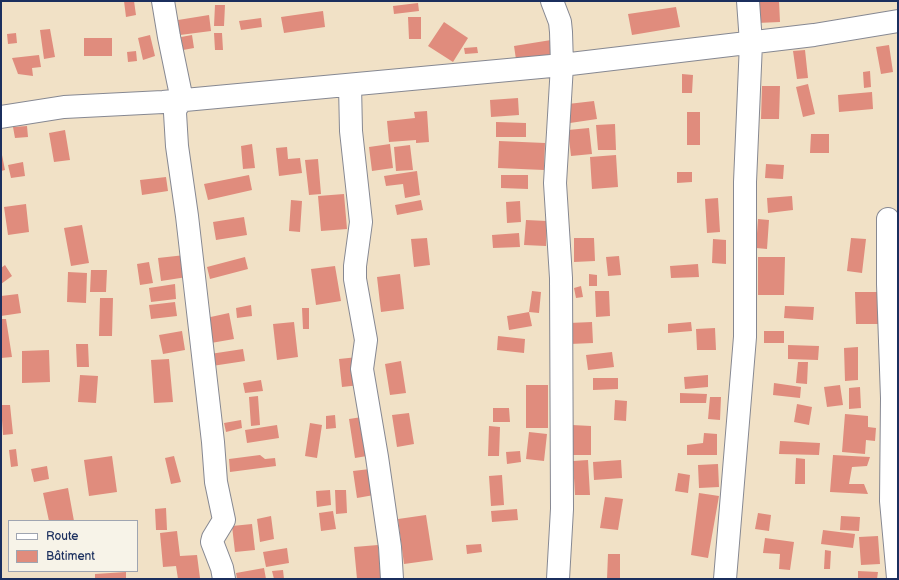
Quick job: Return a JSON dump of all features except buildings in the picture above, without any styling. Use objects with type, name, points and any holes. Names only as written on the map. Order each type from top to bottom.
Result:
[{"type":"street","points":[[162,1],[182,100],[176,108],[175,113],[177,146],[187,216],[216,482],[224,520],[212,542],[222,568],[224,579]]},
{"type":"street","points":[[552,1],[562,32],[562,65],[555,183],[561,278],[562,509],[558,579]]},
{"type":"street","points":[[725,579],[745,337],[745,182],[751,43],[748,1]]},
{"type":"street","points":[[1,117],[64,107],[182,100],[562,65],[814,36],[898,21]]},
{"type":"street","points":[[350,85],[351,131],[361,222],[354,266],[366,340],[362,369],[390,547],[392,579]]},
{"type":"street","points":[[888,219],[888,284],[892,398],[891,501],[898,578]]}]
